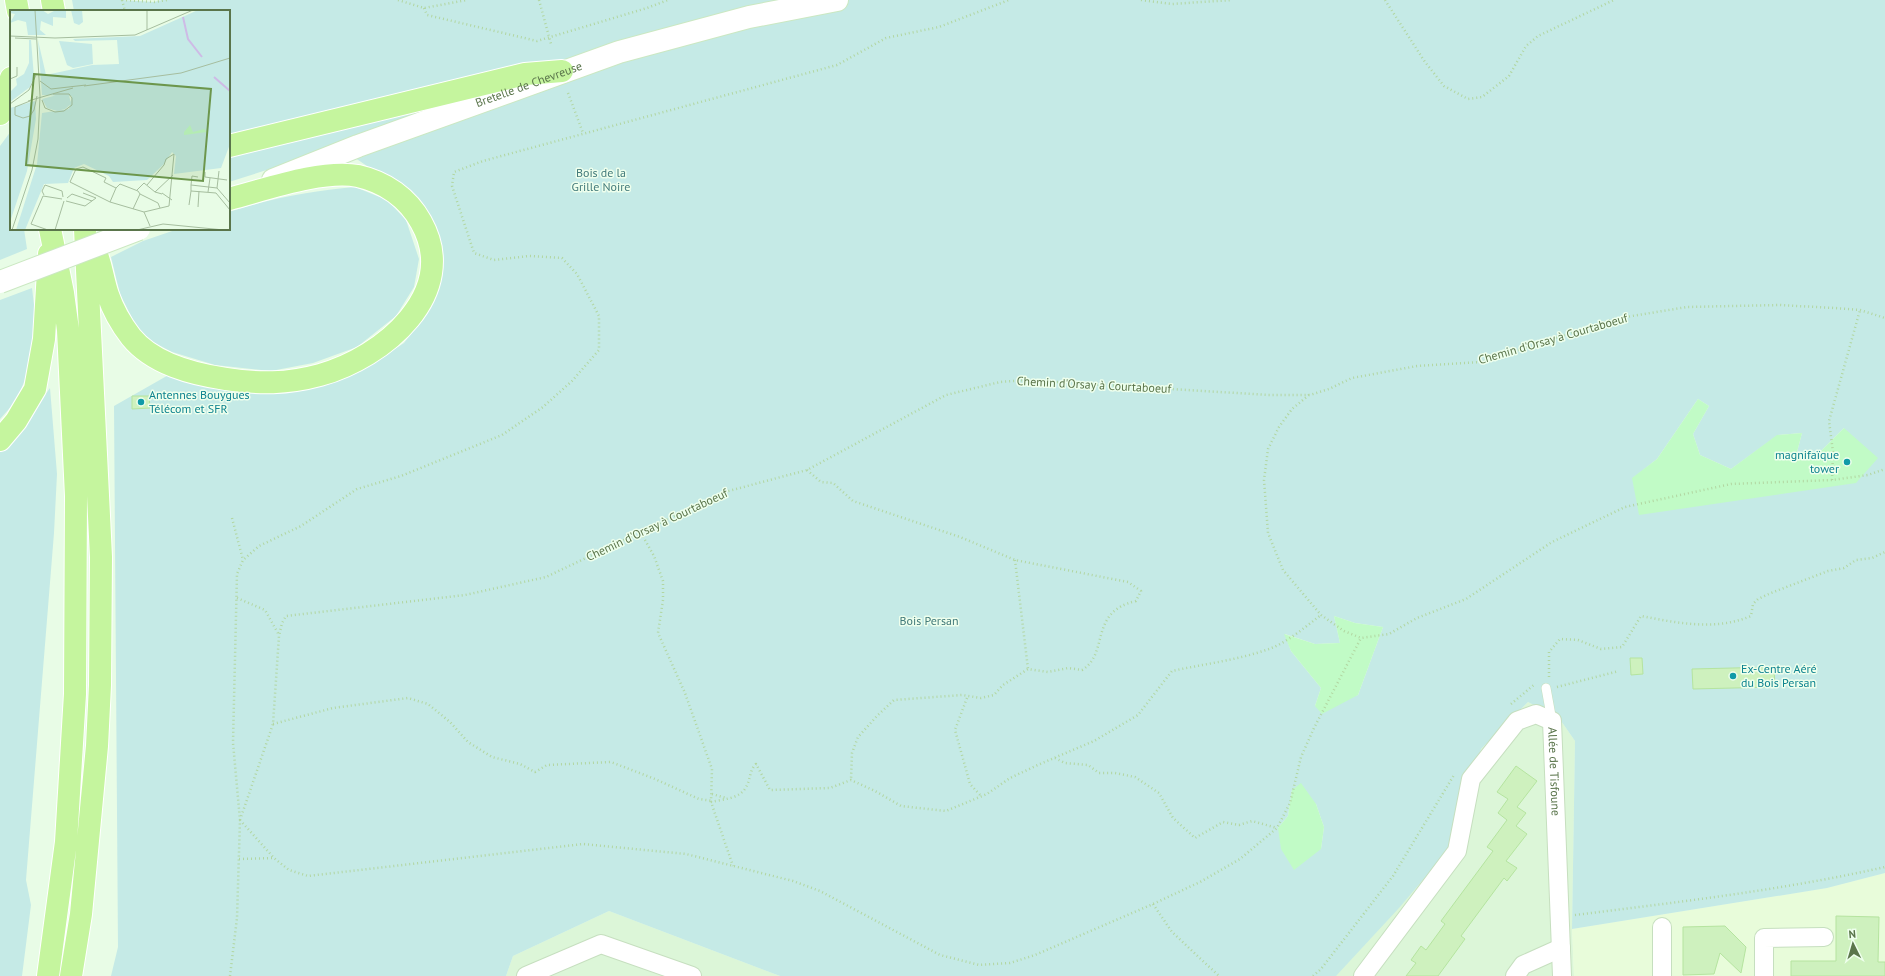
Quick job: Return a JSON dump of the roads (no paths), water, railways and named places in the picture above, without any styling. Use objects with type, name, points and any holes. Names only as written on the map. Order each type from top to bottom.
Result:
[{"type":"highway","points":[[16,0],[18,10]]},
{"type":"highway","points":[[52,0],[54,10]]},
{"type":"highway","points":[[230,146],[525,74],[562,71]]},
{"type":"highway","points":[[0,114],[10,81]]},
{"type":"highway","points":[[85,230],[97,251],[108,295],[117,317],[131,337],[146,351],[160,360],[208,376],[254,384],[289,381],[320,375],[348,366],[371,352],[396,332],[412,317],[424,298],[431,281],[432,262],[430,244],[423,226],[413,208],[382,184],[357,176],[334,175],[309,179],[230,198]]},
{"type":"highway","points":[[0,440],[16,422],[35,389],[47,312],[46,284],[51,230]]},
{"type":"highway","points":[[48,976],[66,842],[75,694],[76,504],[68,330],[63,293],[51,230]]},
{"type":"highway","points":[[71,976],[81,914],[97,746],[100,685],[101,557],[87,298],[85,230]]},
{"type":"main road","name":"Bretelle de Chevreuse","points":[[230,198],[358,146],[562,71],[619,52],[749,17],[838,0]]},
{"type":"main road","points":[[0,282],[136,230]]},
{"type":"street","name":"Allée de Tisfoune","points":[[1363,976],[1457,851],[1471,779],[1517,721],[1536,714],[1552,721],[1562,976]]},
{"type":"street","points":[[1662,927],[1662,976]]},
{"type":"street","points":[[1764,976],[1764,938],[1824,937]]},
{"type":"street","points":[[526,976],[601,944],[692,976]]},
{"type":"street","points":[[1515,976],[1523,965],[1561,948]]},
{"type":"lane","points":[[1547,689],[1552,721]]},
{"type":"place","name":"Antennes Bouygues Télécom et SFR","points":[[141,402]]},
{"type":"place","name":"magnifaïque tower","points":[[1847,462]]},
{"type":"place","name":"Ex-Centre Aéré du Bois Persan","points":[[1733,676]]},
{"type":"park label","name":"Bois de la Grille Noire","points":[[601,180]]},
{"type":"park label","name":"Bois Persan","points":[[929,621]]}]
